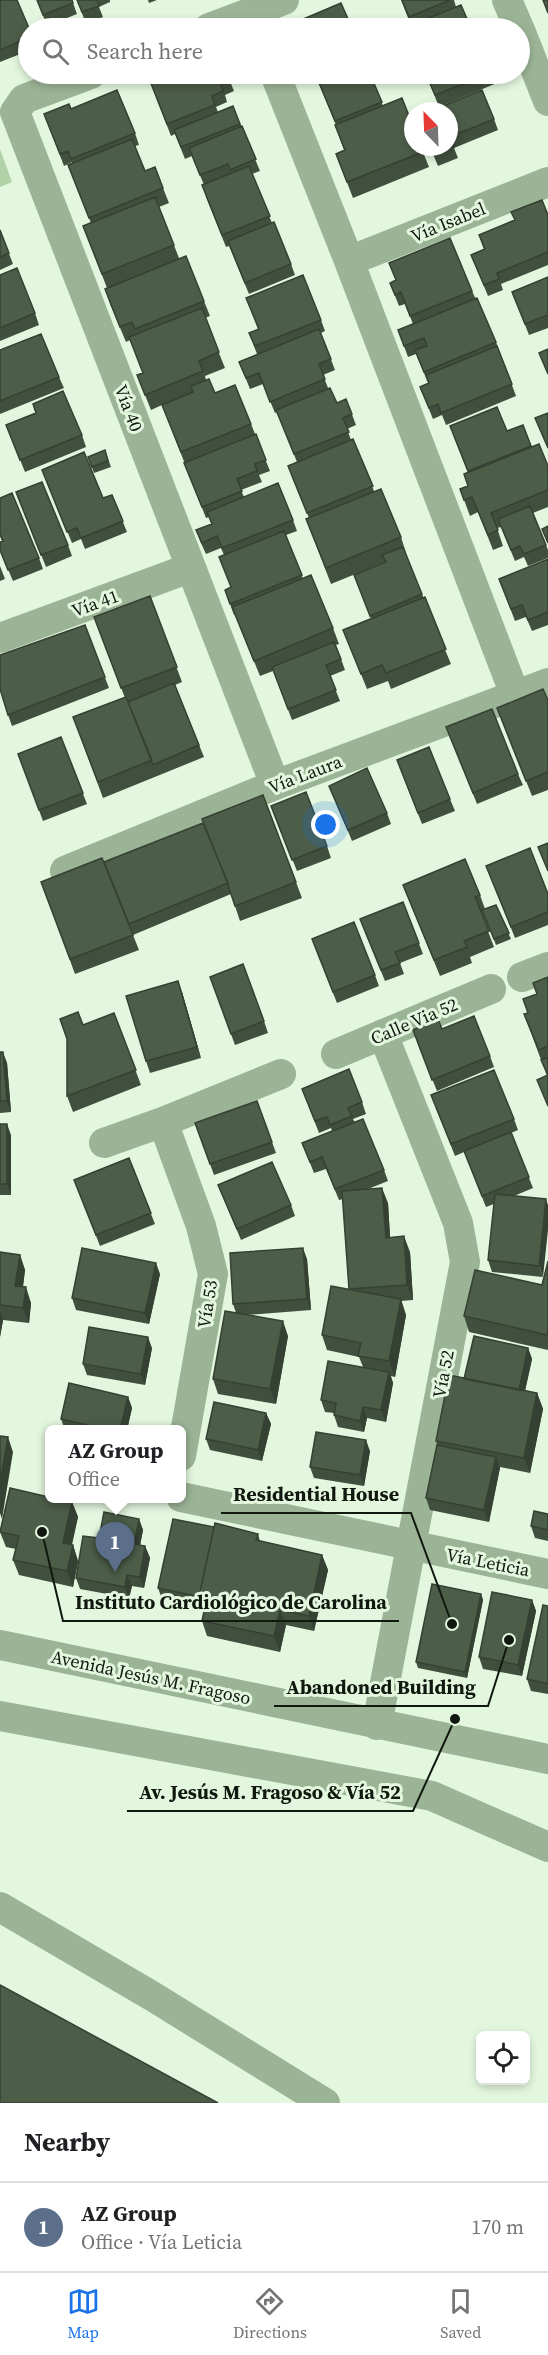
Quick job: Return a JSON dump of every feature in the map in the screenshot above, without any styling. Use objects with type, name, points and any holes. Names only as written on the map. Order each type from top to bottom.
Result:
[{"type":"street","points":[[257,18],[284,0]]},
{"type":"street","points":[[507,0],[514,18]]},
{"type":"street","points":[[530,56],[548,100]]},
{"type":"street","name":"Vía 40","points":[[64,84],[24,99],[15,112],[275,785]]},
{"type":"street","points":[[279,84],[515,695]]},
{"type":"street","name":"Vía Isabel","points":[[349,261],[548,182]]},
{"type":"street","name":"Vía 41","points":[[0,638],[190,568]]},
{"type":"street","name":"Vía Laura","points":[[65,871],[275,785],[548,683]]},
{"type":"street","name":"Calle Via 52","points":[[336,1054],[491,989]]},
{"type":"street","name":"Vía 52","points":[[377,1725],[465,1262],[459,1223],[383,1034]]},
{"type":"street","points":[[104,1143],[163,1122],[281,1074]]},
{"type":"street","name":"Vía 53","points":[[163,1122],[201,1226],[213,1274],[186,1428]]},
{"type":"street","name":"Vía Leticia","points":[[186,1498],[548,1574]]},
{"type":"street","name":"Avenida Jesús M. Fragoso","points":[[0,1645],[548,1760]]},
{"type":"street","points":[[0,1716],[432,1796],[548,1847]]},
{"type":"street","points":[[0,1907],[153,1996],[325,2103]]},
{"type":"green space","points":[[0,149],[12,182],[0,187]]},
{"type":"building","points":[[0,0],[17,0],[25,18],[18,18],[18,42],[0,50]]},
{"type":"building","points":[[37,0],[72,0],[73,3],[43,15]]},
{"type":"building","points":[[77,0],[97,0],[99,6],[82,12]]},
{"type":"building","points":[[402,0],[450,0],[409,17]]},
{"type":"building","points":[[543,0],[548,0],[548,13]]},
{"type":"building","points":[[341,3],[348,18],[306,18]]},
{"type":"building","points":[[461,5],[467,18],[428,18]]},
{"type":"building","points":[[151,84],[221,84],[223,91],[212,96],[215,105],[167,124]]},
{"type":"building","points":[[320,84],[374,84],[382,102],[335,121]]},
{"type":"building","points":[[430,84],[463,84],[435,95]]},
{"type":"building","points":[[117,90],[135,133],[71,159],[68,151],[60,154],[44,114],[69,104],[71,109]]},
{"type":"building","points":[[482,90],[494,119],[458,134],[458,102],[453,102]]},
{"type":"building","points":[[402,98],[404,103],[404,156],[413,156],[347,182],[336,154],[345,150],[335,125]]},
{"type":"building","points":[[233,106],[240,124],[181,147],[174,130]]},
{"type":"building","points":[[242,126],[256,159],[230,170],[228,164],[200,175],[189,148]]},
{"type":"building","points":[[132,139],[145,171],[155,167],[163,188],[89,218],[68,165]]},
{"type":"building","points":[[249,166],[270,216],[222,235],[202,185]]},
{"type":"building","points":[[155,197],[174,245],[102,274],[83,226]]},
{"type":"building","points":[[542,200],[548,215],[548,252],[497,273],[499,279],[484,285],[471,255],[485,249],[479,235],[515,220],[511,212]]},
{"type":"building","points":[[274,222],[291,264],[245,283],[228,241]]},
{"type":"building","points":[[0,230],[9,253],[0,257]]},
{"type":"building","points":[[450,238],[472,291],[410,316],[401,292],[395,295],[390,283],[396,280],[389,263]]},
{"type":"building","points":[[186,256],[204,301],[135,329],[132,322],[120,327],[105,289]]},
{"type":"building","points":[[17,268],[35,313],[0,328],[0,275]]},
{"type":"building","points":[[303,275],[321,320],[255,346],[249,333],[259,329],[246,298]]},
{"type":"building","points":[[548,277],[548,315],[525,324],[512,292]]},
{"type":"building","points":[[477,298],[496,342],[424,372],[415,350],[427,346],[424,338],[404,346],[398,330]]},
{"type":"building","points":[[202,308],[219,352],[199,361],[203,371],[145,395],[137,375],[143,373],[129,337]]},
{"type":"building","points":[[319,329],[331,359],[319,364],[325,379],[270,402],[259,373],[246,378],[239,362]]},
{"type":"building","points":[[41,334],[59,377],[0,401],[0,350]]},
{"type":"building","points":[[497,346],[512,384],[441,413],[438,404],[429,408],[420,387],[429,383],[426,375]]},
{"type":"building","points":[[548,349],[548,374],[539,353]]},
{"type":"building","points":[[209,379],[215,393],[235,385],[251,424],[181,452],[162,405],[193,392],[191,386]]},
{"type":"building","points":[[330,388],[337,403],[346,399],[352,414],[343,418],[349,432],[294,454],[276,410]]},
{"type":"building","points":[[63,391],[82,435],[20,460],[6,425],[36,413],[33,404]]},
{"type":"building","points":[[497,407],[507,431],[523,425],[531,446],[468,471],[450,426]]},
{"type":"building","points":[[548,413],[548,448],[535,418]]},
{"type":"building","points":[[256,434],[266,460],[255,464],[257,471],[237,479],[242,491],[202,507],[184,463]]},
{"type":"building","points":[[353,439],[373,486],[307,513],[288,466]]},
{"type":"building","points":[[539,444],[548,466],[548,490],[491,513],[498,530],[488,535],[472,497],[464,500],[460,489],[468,486],[464,474]]},
{"type":"building","points":[[105,450],[108,461],[92,467],[88,457]]},
{"type":"building","points":[[84,452],[103,498],[112,495],[123,521],[81,538],[77,528],[67,532],[42,470]]},
{"type":"building","points":[[42,482],[68,545],[41,555],[16,492]]},
{"type":"building","points":[[278,483],[293,520],[222,548],[217,536],[202,543],[196,530],[212,524],[207,512]]},
{"type":"building","points":[[381,489],[401,537],[326,568],[306,519]]},
{"type":"building","points":[[12,493],[39,558],[8,570],[0,550],[0,542],[3,541],[0,534],[0,498]]},
{"type":"building","points":[[530,506],[546,545],[524,554],[520,546],[511,550],[498,519]]},
{"type":"building","points":[[548,526],[548,543],[542,529]]},
{"type":"building","points":[[284,531],[302,575],[230,604],[225,590],[231,587],[219,557]]},
{"type":"building","points":[[403,547],[422,594],[370,616],[354,575],[386,562],[382,555]]},
{"type":"building","points":[[548,559],[548,612],[528,620],[522,605],[511,609],[499,579]]},
{"type":"building","points":[[311,575],[333,628],[254,661],[232,607]]},
{"type":"building","points":[[150,596],[177,667],[121,688],[94,617]]},
{"type":"building","points":[[425,597],[446,649],[386,673],[382,665],[361,674],[343,630]]},
{"type":"building","points":[[85,625],[105,677],[8,715],[0,689],[0,655]]},
{"type":"building","points":[[334,642],[341,659],[326,665],[336,690],[288,709],[272,667]]},
{"type":"building","points":[[174,683],[199,745],[153,765],[128,702]]},
{"type":"building","points":[[543,689],[548,700],[548,772],[526,781],[497,708]]},
{"type":"building","points":[[126,697],[152,760],[98,782],[73,717]]},
{"type":"building","points":[[492,709],[518,774],[473,793],[446,727]]},
{"type":"building","points":[[61,737],[83,793],[39,810],[18,754]]},
{"type":"building","points":[[429,747],[450,799],[418,813],[397,760]]},
{"type":"building","points":[[367,768],[387,813],[348,830],[329,786]]},
{"type":"building","points":[[306,792],[327,846],[292,860],[271,806]]},
{"type":"building","points":[[263,795],[296,882],[235,906],[202,819]]},
{"type":"building","points":[[203,823],[228,883],[129,924],[104,862]]},
{"type":"building","points":[[548,843],[548,871],[538,847]]},
{"type":"building","points":[[530,848],[548,894],[548,912],[511,927],[486,866]]},
{"type":"building","points":[[102,858],[133,935],[70,959],[41,882]]},
{"type":"building","points":[[465,859],[480,895],[475,897],[489,931],[464,941],[467,947],[434,960],[403,885]]},
{"type":"building","points":[[403,902],[419,943],[395,952],[400,963],[381,970],[360,919]]},
{"type":"building","points":[[496,905],[509,933],[494,939],[482,910]]},
{"type":"building","points":[[354,922],[375,975],[333,992],[312,939]]},
{"type":"building","points":[[243,964],[264,1021],[231,1034],[210,977]]},
{"type":"building","points":[[548,977],[548,1046],[539,1050],[524,1014],[528,1013],[523,999],[537,994],[533,983]]},
{"type":"building","points":[[178,981],[197,1047],[146,1061],[126,996]]},
{"type":"building","points":[[78,1012],[83,1025],[114,1013],[136,1070],[67,1096],[67,1039],[60,1019]]},
{"type":"building","points":[[474,1016],[490,1056],[432,1080],[413,1030],[438,1019],[442,1029]]},
{"type":"building","points":[[0,1052],[3,1052],[7,1101],[0,1101]]},
{"type":"building","points":[[548,1057],[548,1075],[541,1060]]},
{"type":"building","points":[[349,1069],[362,1102],[348,1108],[352,1116],[330,1125],[327,1117],[315,1121],[302,1089]]},
{"type":"building","points":[[494,1070],[514,1119],[451,1144],[431,1095]]},
{"type":"building","points":[[548,1075],[548,1106],[537,1080]]},
{"type":"building","points":[[257,1101],[272,1142],[210,1164],[195,1123]]},
{"type":"building","points":[[363,1119],[384,1170],[335,1189],[322,1157],[310,1162],[302,1143]]},
{"type":"building","points":[[0,1124],[7,1124],[7,1184],[0,1184]]},
{"type":"building","points":[[511,1132],[529,1177],[482,1196],[464,1151]]},
{"type":"building","points":[[129,1158],[151,1213],[96,1235],[74,1180]]},
{"type":"building","points":[[272,1162],[291,1205],[237,1229],[218,1185]]},
{"type":"building","points":[[382,1188],[386,1238],[404,1236],[407,1285],[349,1289],[342,1191]]},
{"type":"building","points":[[495,1194],[546,1199],[539,1266],[488,1260]]},
{"type":"building","points":[[82,1248],[156,1263],[145,1313],[72,1298]]},
{"type":"building","points":[[303,1248],[307,1299],[233,1304],[230,1253]]},
{"type":"building","points":[[0,1252],[20,1255],[15,1286],[26,1287],[23,1308],[0,1305]]},
{"type":"building","points":[[548,1261],[547,1335],[464,1316],[475,1270],[542,1285]]},
{"type":"building","points":[[331,1286],[401,1299],[389,1361],[358,1356],[361,1343],[322,1335]]},
{"type":"building","points":[[225,1311],[283,1321],[270,1389],[213,1379]]},
{"type":"building","points":[[89,1327],[148,1337],[141,1374],[83,1364]]},
{"type":"building","points":[[474,1336],[528,1348],[519,1390],[464,1379]]},
{"type":"building","points":[[328,1361],[389,1372],[381,1410],[363,1407],[360,1421],[334,1415],[336,1403],[321,1400]]},
{"type":"building","points":[[449,1375],[537,1393],[524,1458],[436,1441]]},
{"type":"building","points":[[69,1383],[128,1397],[121,1425],[87,1425],[61,1419]]},
{"type":"building","points":[[214,1402],[266,1413],[258,1450],[206,1439]]},
{"type":"building","points":[[316,1432],[366,1440],[360,1475],[310,1467]]},
{"type":"building","points":[[0,1436],[8,1437],[0,1484]]},
{"type":"building","points":[[437,1445],[496,1457],[484,1510],[426,1498]]},
{"type":"building","points":[[10,1488],[45,1496],[45,1503],[72,1503],[63,1543],[73,1545],[67,1571],[13,1560],[19,1536],[0,1532]]},
{"type":"building","points":[[534,1511],[548,1514],[548,1530],[531,1526]]},
{"type":"building","points":[[104,1512],[139,1519],[134,1544],[145,1546],[140,1577],[127,1575],[125,1587],[76,1578],[83,1536],[99,1538]]},
{"type":"building","points":[[173,1519],[214,1527],[200,1597],[158,1588]]},
{"type":"building","points":[[215,1523],[258,1534],[256,1540],[322,1555],[309,1616],[280,1610],[274,1636],[202,1621],[208,1593],[200,1592]]},
{"type":"building","points":[[432,1584],[481,1594],[465,1672],[416,1662]]},
{"type":"building","points":[[492,1592],[532,1600],[518,1665],[479,1657]]},
{"type":"building","points":[[543,1605],[548,1606],[548,1684],[527,1679]]},
{"type":"building","points":[[0,1985],[218,2103],[0,2103]]},
{"type":"place","name":"Instituto Cardiológico de Carolina","points":[[42,1532]]},
{"type":"place","name":"AZ Group","points":[[115,1572]]},
{"type":"place","name":"Residential House","points":[[452,1624]]},
{"type":"place","name":"Abandoned Building","points":[[509,1640]]},
{"type":"place","name":"Av. Jesús M. Fragoso & Vía 52","points":[[455,1719]]}]
